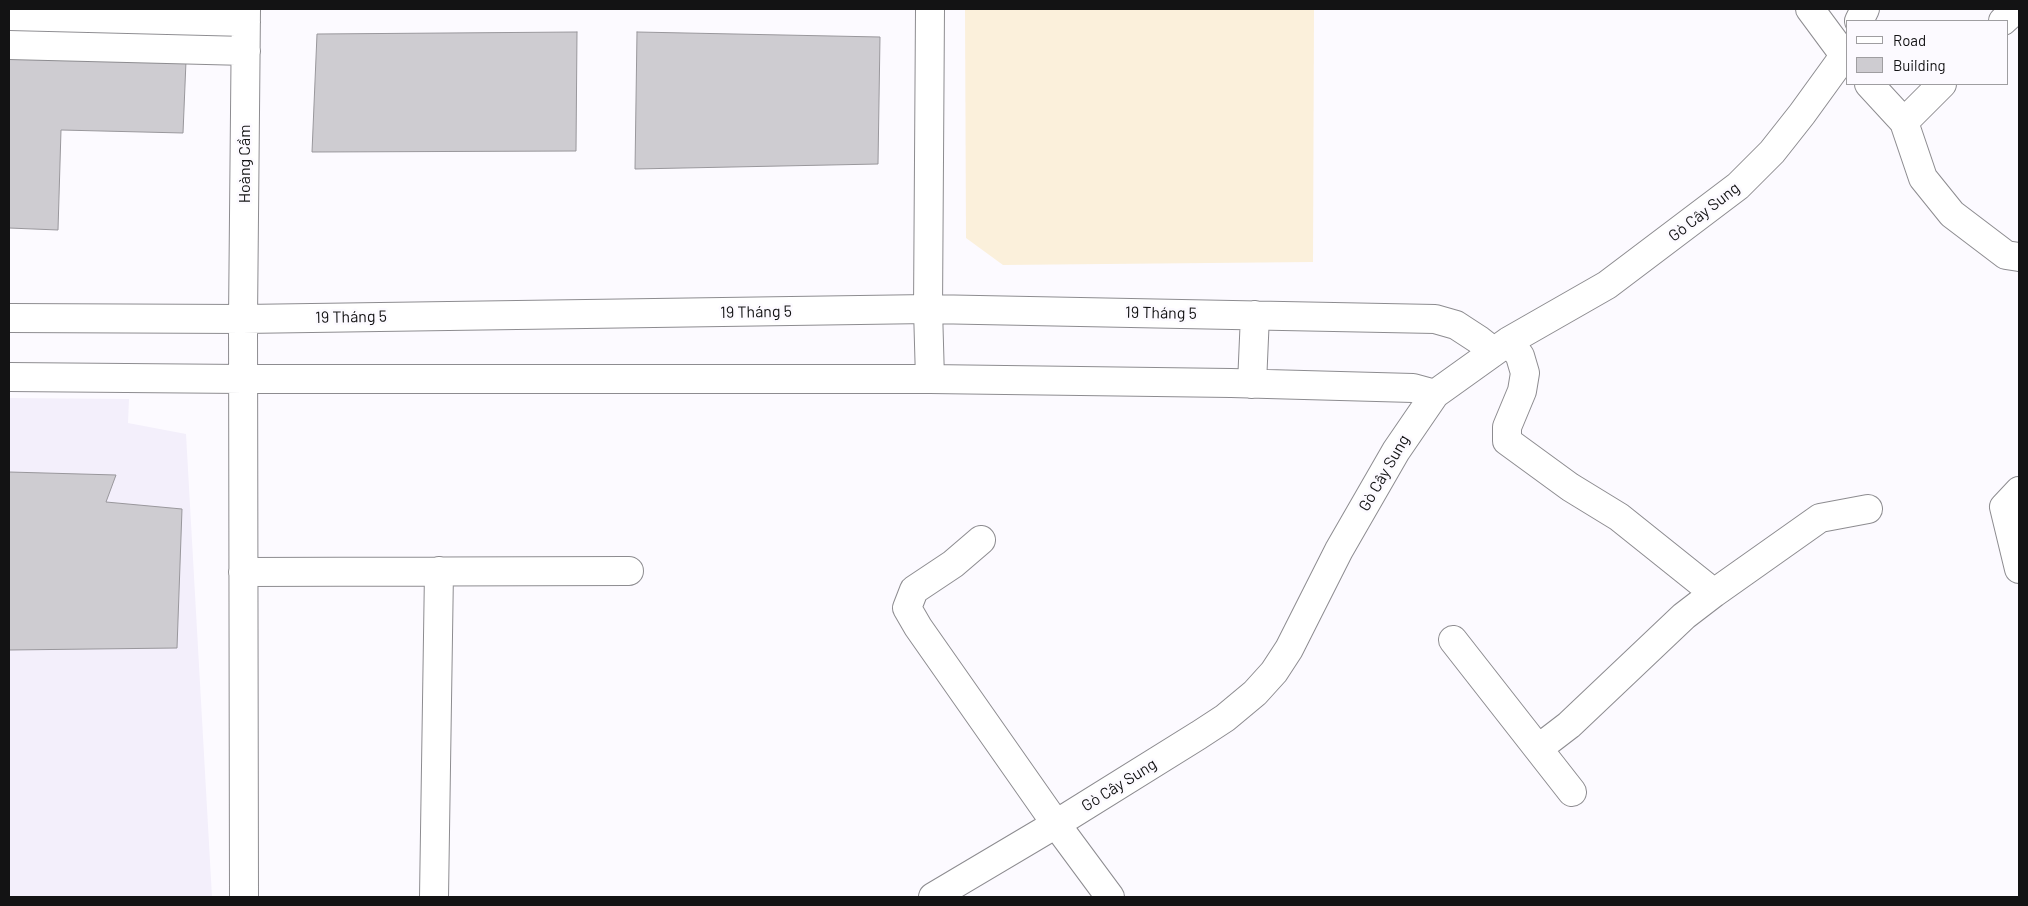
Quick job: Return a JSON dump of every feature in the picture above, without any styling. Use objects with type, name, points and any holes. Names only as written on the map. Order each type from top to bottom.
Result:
[{"type":"street","points":[[930,9],[928,309],[930,379]]},
{"type":"street","points":[[1810,9],[1846,55]]},
{"type":"street","points":[[2004,20],[2016,9]]},
{"type":"street","points":[[9,16],[246,16]]},
{"type":"street","name":"Hoàng Cầm","points":[[244,897],[243,319],[246,16]]},
{"type":"street","points":[[9,45],[246,51]]},
{"type":"street","name":"Gò Cây Sung","points":[[933,897],[1056,824],[1225,718],[1255,693],[1274,672],[1289,649],[1339,550],[1396,451],[1435,394],[1501,346],[1607,285],[1738,186],[1772,152],[1846,55]]},
{"type":"street","points":[[1870,85],[1904,122],[1923,178],[1952,214],[2006,255],[2019,257]]},
{"type":"street","points":[[1904,122],[1941,85]]},
{"type":"street","name":"19 Tháng 5","points":[[9,318],[243,319],[928,309],[1255,315],[1435,319],[1456,325],[1479,340],[1501,346]]},
{"type":"street","points":[[1252,384],[1255,315]]},
{"type":"street","points":[[1501,346],[1520,356],[1525,373],[1522,391],[1507,427],[1508,441],[1570,487],[1619,517],[1714,593]]},
{"type":"street","points":[[9,377],[930,379],[1412,388],[1435,394]]},
{"type":"street","points":[[2019,491],[2004,508],[2019,569]]},
{"type":"street","points":[[1539,748],[1569,725],[1684,616],[1714,593],[1820,518],[1868,508]]},
{"type":"street","points":[[981,540],[953,564],[914,590],[908,608],[918,627],[1056,824],[1110,897]]},
{"type":"street","points":[[243,572],[629,571]]},
{"type":"street","points":[[434,897],[439,572]]},
{"type":"street","points":[[1453,640],[1572,792]]},
{"type":"shaded area","points":[[965,9],[1314,9],[1313,262],[1003,265],[966,238]]},
{"type":"shaded area","points":[[9,398],[129,399],[128,423],[186,434],[212,897],[9,897]]},
{"type":"building","points":[[577,32],[576,151],[312,152],[317,34]]},
{"type":"building","points":[[637,32],[880,37],[878,164],[635,169]]},
{"type":"building","points":[[9,55],[186,61],[183,133],[61,130],[58,230],[9,228]]},
{"type":"building","points":[[9,472],[116,475],[106,502],[182,509],[177,648],[9,650]]}]
